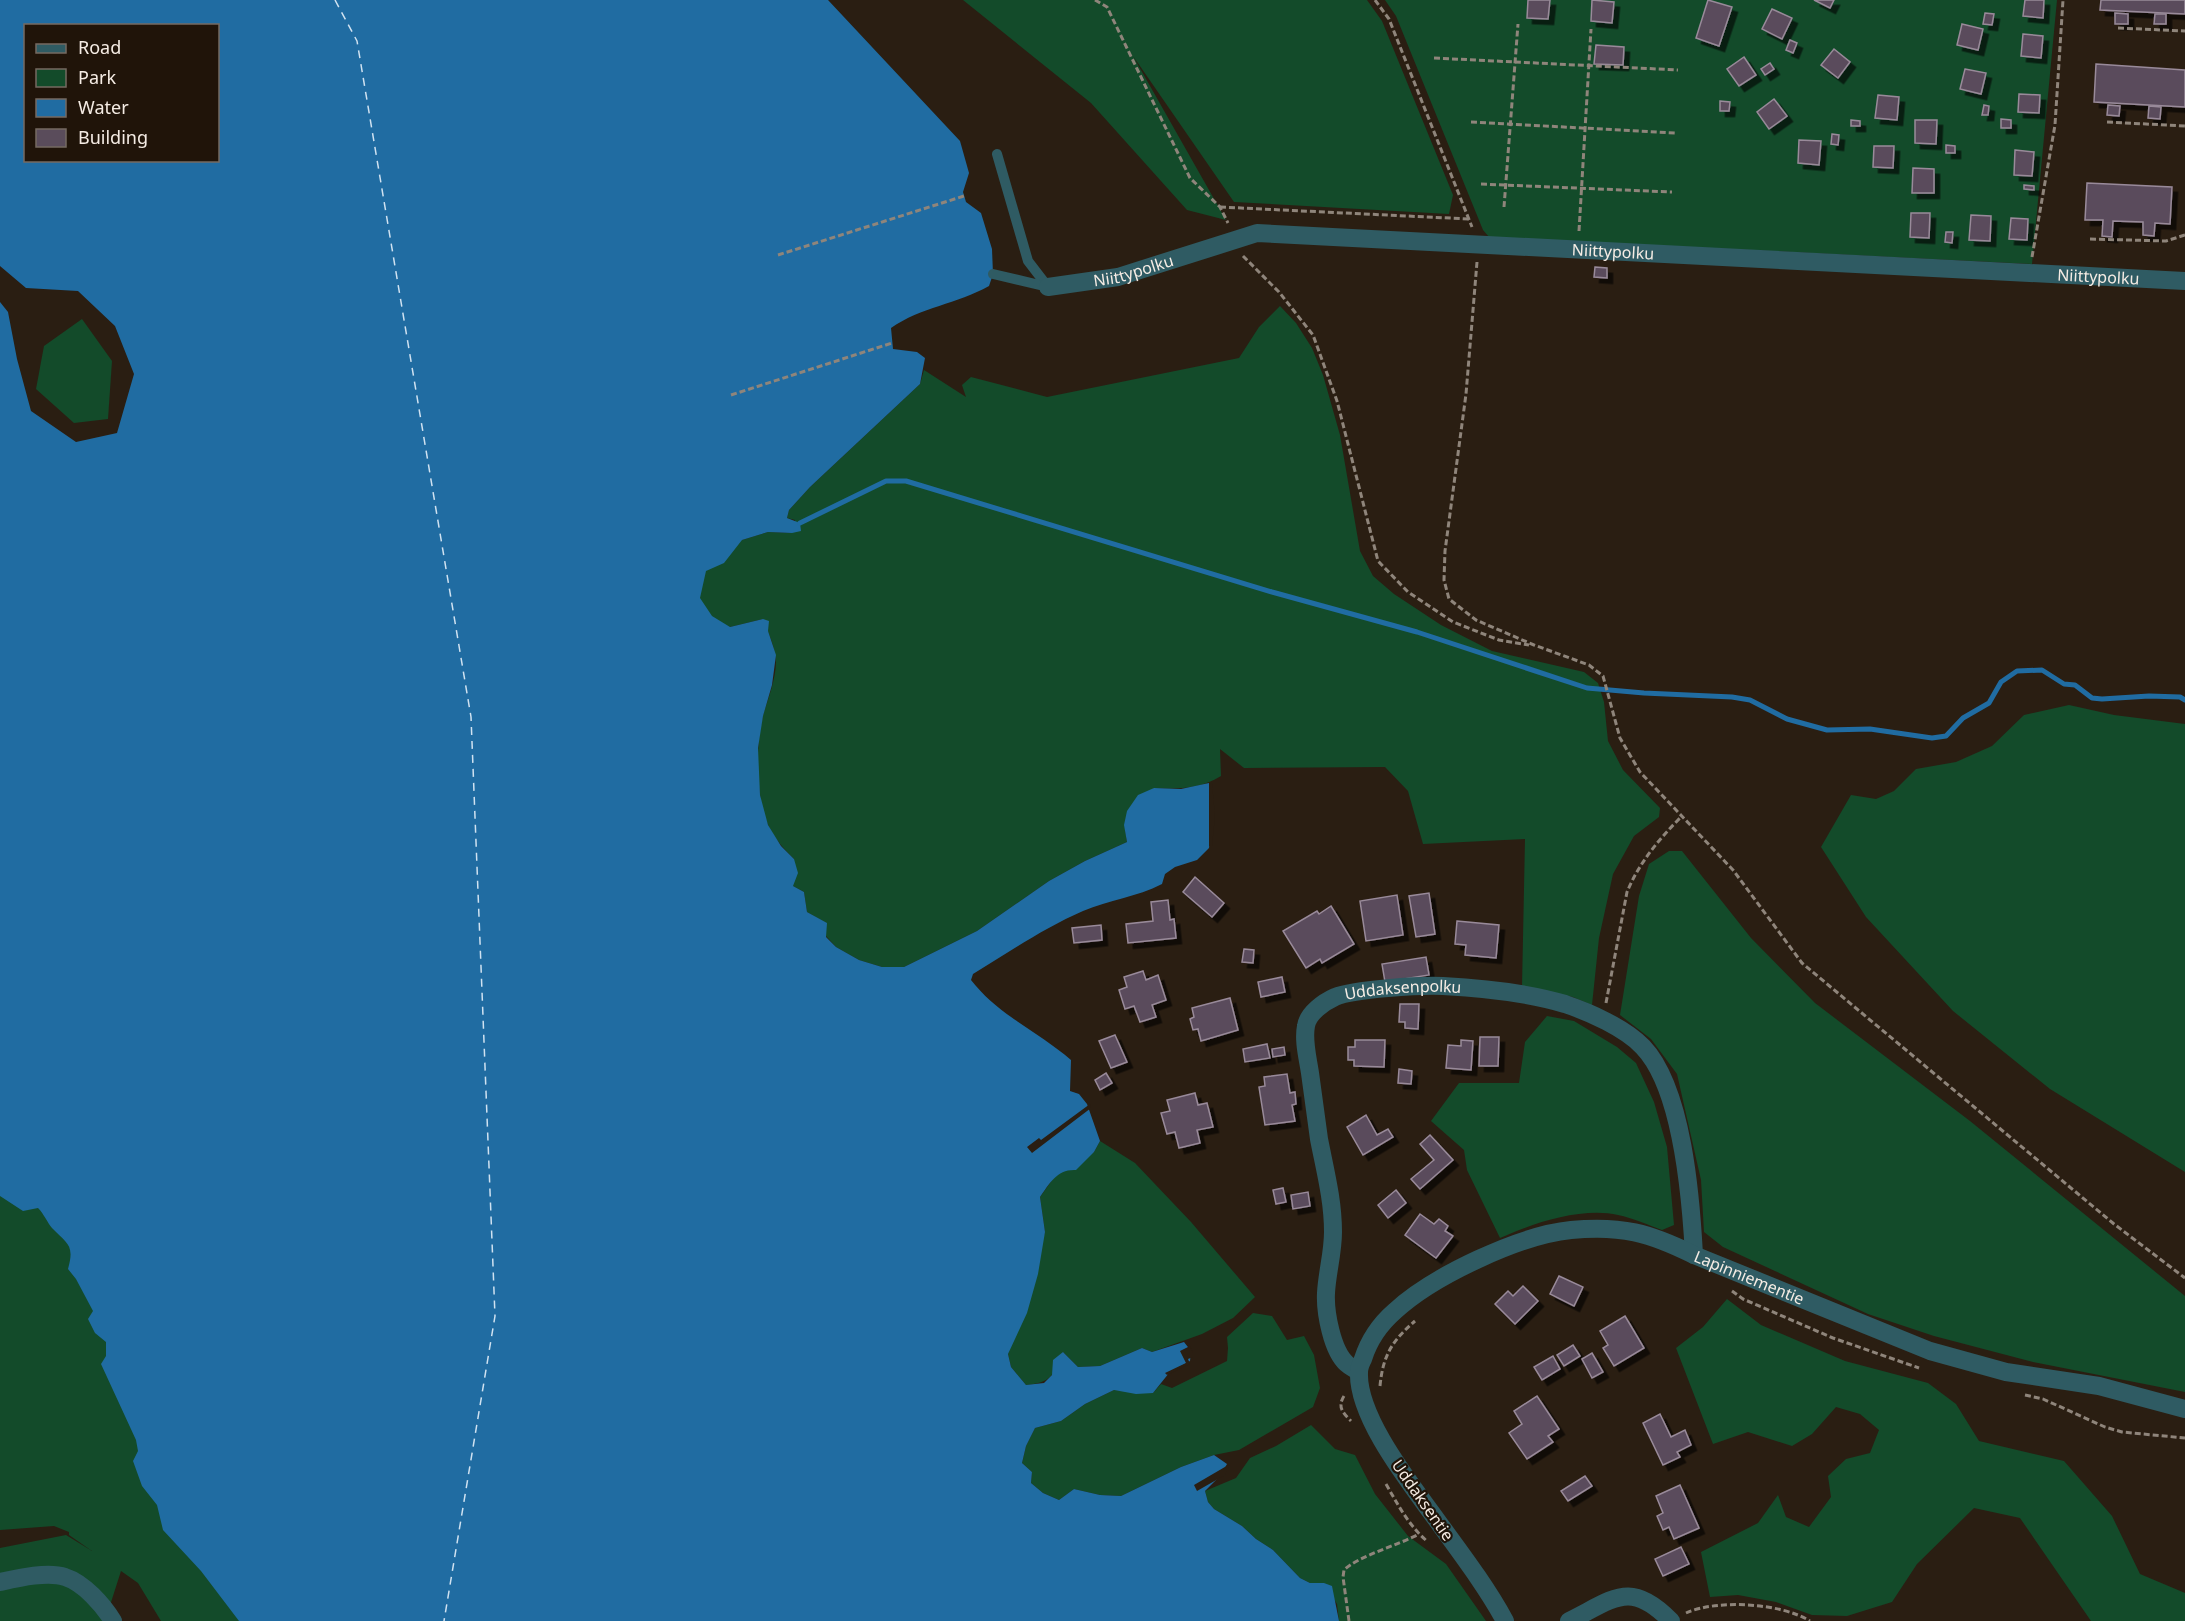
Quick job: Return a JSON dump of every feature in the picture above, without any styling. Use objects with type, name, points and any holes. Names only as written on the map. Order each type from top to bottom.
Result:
[{"type":"street","name":"Niittypolku","points":[[1048,287],[1118,277],[1257,233],[2185,281]]},
{"type":"street","name":"Uddaksenpolku","points":[[1359,1372],[1345,1364],[1330,1332],[1326,1294],[1333,1236],[1332,1207],[1306,1046],[1306,1025],[1310,1017],[1320,1006],[1337,996],[1369,990],[1442,986],[1543,999],[1567,1005],[1603,1020],[1643,1047],[1665,1080],[1679,1125],[1694,1255]]},
{"type":"street","name":"Lapinniementie","points":[[1359,1372],[1366,1347],[1377,1329],[1409,1299],[1473,1264],[1534,1237],[1570,1230],[1632,1230],[1656,1237],[1694,1255],[1930,1351],[2006,1372],[2099,1386],[2185,1409]]},
{"type":"street","name":"Uddaksentie","points":[[1359,1372],[1359,1415],[1384,1443],[1505,1621]]},
{"type":"street","points":[[0,1582],[31,1575],[65,1577],[87,1591],[113,1621]]},
{"type":"street","points":[[1569,1621],[1617,1597],[1638,1596],[1647,1600],[1671,1621]]},
{"type":"lane","points":[[997,154],[1028,261],[1048,287]]},
{"type":"lane","points":[[993,274],[1048,287]]},
{"type":"path","points":[[1095,0],[1107,8],[1190,178],[1220,207],[1233,240],[1241,253],[1279,292],[1313,335],[1337,401],[1378,561],[1408,592],[1453,622],[1499,640],[1534,645]]},
{"type":"path","points":[[1220,207],[1469,219],[1389,19],[1375,0]]},
{"type":"path","points":[[2029,273],[2055,125],[2063,0]]},
{"type":"path","points":[[1504,207],[1518,24]]},
{"type":"path","points":[[2118,28],[2185,31]]},
{"type":"path","points":[[1578,249],[1591,29]]},
{"type":"path","points":[[1434,58],[1678,70]]},
{"type":"path","points":[[1471,122],[1675,133]]},
{"type":"path","points":[[2107,122],[2185,126]]},
{"type":"path","points":[[1481,184],[1672,192]]},
{"type":"path","points":[[777,255],[964,196]]},
{"type":"path","points":[[2090,238],[2166,241],[2185,235]]},
{"type":"path","points":[[1478,243],[1466,394],[1445,551],[1444,580],[1449,598],[1476,620],[1588,665],[1603,676],[1606,680],[1620,738],[1640,772],[1733,870],[1802,963],[2114,1224],[2185,1278]]},
{"type":"path","points":[[731,395],[892,343]]},
{"type":"path","points":[[1603,1020],[1627,892],[1633,877],[1660,838],[1681,817]]},
{"type":"path","points":[[1726,1287],[1743,1299],[1833,1338],[1925,1370]]},
{"type":"path","points":[[1359,1415],[1373,1404],[1380,1392],[1382,1372],[1388,1352],[1398,1335],[1415,1321]]},
{"type":"path","points":[[2024,1395],[2043,1399],[2122,1432],[2185,1438]]},
{"type":"path","points":[[1349,1621],[1344,1570],[1358,1560],[1419,1534]]},
{"type":"path","points":[[1671,1621],[1690,1611],[1719,1605],[1752,1605],[1785,1611],[1810,1621]]},
{"type":"green space","points":[[963,0],[1367,0],[1382,21],[1453,195],[1449,214],[1234,202],[1133,56],[1226,220],[1187,210],[1091,103]]},
{"type":"green space","points":[[1385,0],[2057,0],[2032,264],[1489,237],[1483,230],[1396,16]]},
{"type":"green space","points":[[1280,306],[1296,323],[1312,348],[1323,375],[1340,435],[1360,551],[1373,576],[1394,594],[1441,625],[1492,651],[1584,672],[1598,683],[1604,702],[1608,741],[1623,770],[1660,808],[1659,817],[1634,836],[1613,874],[1599,938],[1592,1005],[1573,997],[1522,987],[1525,839],[1423,844],[1408,791],[1385,767],[1244,768],[1220,749],[1221,776],[1197,786],[1154,788],[1134,805],[1127,816],[1125,831],[1127,842],[1049,881],[977,931],[904,967],[882,967],[859,960],[836,947],[826,936],[826,923],[807,912],[804,892],[793,886],[794,859],[771,831],[764,815],[759,786],[759,739],[775,675],[776,660],[763,619],[730,627],[699,624],[665,530],[742,540],[768,532],[792,533],[795,520],[787,518],[789,510],[810,487],[920,384],[924,370],[966,397],[962,385],[971,377],[1047,397],[1239,358],[1259,327]]},
{"type":"green space","points":[[82,319],[112,361],[108,419],[74,423],[36,389],[44,346]]},
{"type":"green space","points":[[2069,705],[2114,715],[2185,724],[2185,1172],[2050,1089],[1953,1011],[1866,917],[1821,847],[1851,795],[1876,799],[1894,791],[1916,769],[1956,762],[1992,746],[2024,715]]},
{"type":"green space","points":[[1669,851],[1682,851],[1751,938],[1815,1003],[1970,1121],[2185,1296],[2185,1392],[2033,1362],[1934,1336],[1868,1314],[1723,1247],[1704,1232],[1701,1180],[1677,1074],[1651,1039],[1620,1015],[1639,896],[1649,864]]},
{"type":"green space","points":[[0,877],[704,1621],[161,1621],[138,1583],[121,1571],[105,1621],[0,1621],[0,1548],[66,1535],[92,1551],[69,1535],[69,1532],[54,1526],[0,1530]]},
{"type":"green space","points":[[1547,1016],[1574,1021],[1617,1047],[1636,1063],[1654,1102],[1667,1147],[1674,1225],[1662,1230],[1624,1216],[1589,1213],[1542,1222],[1500,1238],[1467,1170],[1464,1150],[1431,1121],[1459,1083],[1519,1083],[1525,1042]]},
{"type":"green space","points":[[1100,1141],[1135,1163],[1191,1222],[1255,1297],[1233,1318],[1202,1334],[1152,1352],[1142,1348],[1100,1366],[1078,1367],[1063,1352],[1047,1380],[1026,1385],[1011,1367],[1008,1354],[1045,1232],[1040,1197],[1055,1176],[1094,1152]]},
{"type":"green space","points":[[1727,1299],[1761,1325],[1845,1361],[1928,1383],[1956,1404],[1979,1441],[2064,1461],[2112,1516],[2140,1574],[2185,1593],[2185,1621],[2091,1621],[2020,1518],[1974,1508],[1917,1564],[1892,1602],[1847,1616],[1812,1615],[1776,1602],[1738,1595],[1710,1597],[1701,1552],[1758,1523],[1778,1495],[1786,1517],[1809,1527],[1831,1497],[1828,1476],[1846,1459],[1870,1453],[1879,1430],[1860,1414],[1836,1407],[1812,1434],[1792,1446],[1748,1432],[1713,1444],[1676,1348],[1703,1327]]},
{"type":"green space","points":[[1253,1313],[1272,1316],[1287,1340],[1304,1336],[1314,1355],[1320,1388],[1313,1407],[1239,1450],[1214,1455],[1181,1467],[1121,1496],[1100,1495],[1074,1489],[1059,1500],[1043,1493],[1031,1483],[1032,1472],[1022,1463],[1026,1446],[1035,1428],[1061,1421],[1085,1404],[1114,1390],[1153,1393],[1161,1384],[1172,1388],[1227,1361],[1227,1337]]},
{"type":"green space","points":[[1311,1425],[1335,1449],[1355,1455],[1375,1494],[1408,1536],[1446,1564],[1486,1621],[1339,1621],[1337,1604],[1324,1583],[1310,1583],[1300,1578],[1273,1550],[1242,1526],[1214,1509],[1208,1502],[1205,1491],[1236,1478],[1250,1458],[1276,1446]]},
{"type":"water","points":[[0,0],[828,0],[960,141],[969,173],[963,192],[966,202],[981,213],[992,249],[993,274],[989,286],[914,315],[891,328],[893,349],[917,352],[925,358],[920,384],[810,487],[789,510],[787,518],[800,523],[801,531],[768,532],[742,540],[724,563],[706,571],[700,598],[712,616],[730,627],[763,619],[769,621],[768,631],[776,655],[758,748],[760,795],[768,825],[781,846],[794,859],[798,873],[793,886],[804,892],[807,912],[827,923],[826,937],[836,947],[859,960],[882,967],[904,967],[977,931],[1049,881],[1127,842],[1124,825],[1127,811],[1138,795],[1154,788],[1181,789],[1209,783],[1212,816],[1209,848],[1197,860],[1175,867],[1165,874],[1162,884],[1093,907],[1054,925],[973,974],[971,980],[1006,1013],[1071,1060],[1070,1091],[1079,1094],[1087,1104],[1100,1141],[1094,1152],[1076,1170],[1059,1174],[1040,1197],[1045,1232],[1038,1274],[1027,1313],[1008,1354],[1011,1367],[1026,1385],[1044,1383],[1052,1375],[1053,1360],[1063,1352],[1078,1367],[1100,1366],[1142,1348],[1152,1352],[1184,1342],[1191,1351],[1190,1361],[1169,1373],[1153,1393],[1136,1394],[1114,1390],[1085,1404],[1061,1421],[1035,1428],[1026,1446],[1022,1463],[1032,1472],[1031,1483],[1043,1493],[1059,1500],[1074,1489],[1100,1495],[1121,1496],[1181,1467],[1214,1455],[1227,1464],[1221,1475],[1205,1491],[1208,1502],[1214,1509],[1242,1526],[1273,1550],[1300,1578],[1310,1583],[1324,1583],[1332,1586],[1339,1621],[239,1621],[201,1571],[163,1530],[157,1505],[142,1486],[133,1461],[138,1451],[136,1440],[101,1364],[106,1356],[106,1342],[95,1333],[88,1319],[93,1311],[68,1269],[71,1254],[66,1241],[52,1228],[38,1208],[23,1211],[0,1196],[0,302],[8,312],[17,359],[31,411],[76,442],[117,433],[134,374],[115,326],[78,291],[26,288],[0,266]]},
{"type":"pier","points":[[1209,783],[1212,783],[1215,816],[1212,846],[1209,846]]},
{"type":"pier","points":[[1090,1104],[1091,1108],[1032,1153],[1027,1147],[1039,1138],[1041,1140]]},
{"type":"pier","points":[[1190,1346],[1193,1357],[1188,1359],[1190,1364],[1167,1375],[1165,1373],[1186,1363],[1180,1351]]},
{"type":"pier","points":[[1230,1464],[1225,1475],[1197,1491],[1194,1485]]},
{"type":"building","points":[[1528,0],[1550,0],[1548,19],[1527,18]]},
{"type":"building","points":[[1592,0],[1614,2],[1612,23],[1591,21]]},
{"type":"building","points":[[1708,0],[1732,7],[1719,46],[1696,38]]},
{"type":"building","points":[[1814,0],[1834,0],[1830,8]]},
{"type":"building","points":[[2025,0],[2044,0],[2043,18],[2023,16]]},
{"type":"building","points":[[2101,0],[2185,0],[2185,14],[2100,10]]},
{"type":"building","points":[[1772,9],[1792,18],[1782,39],[1762,29]]},
{"type":"building","points":[[1985,13],[1994,14],[1992,25],[1983,24]]},
{"type":"building","points":[[2115,13],[2128,14],[2128,24],[2115,24]]},
{"type":"building","points":[[2155,14],[2166,14],[2166,24],[2154,24]]},
{"type":"building","points":[[1962,24],[1983,29],[1978,50],[1957,45]]},
{"type":"building","points":[[2023,34],[2043,36],[2041,58],[2021,56]]},
{"type":"building","points":[[1790,40],[1797,43],[1793,53],[1786,50]]},
{"type":"building","points":[[1596,45],[1624,47],[1623,65],[1594,64]]},
{"type":"building","points":[[1834,49],[1850,62],[1838,78],[1821,65]]},
{"type":"building","points":[[1744,57],[1756,75],[1739,86],[1727,69]]},
{"type":"building","points":[[1770,63],[1774,69],[1765,75],[1761,69]]},
{"type":"building","points":[[2096,64],[2185,70],[2185,107],[2094,102]]},
{"type":"building","points":[[1965,69],[1986,73],[1981,94],[1960,89]]},
{"type":"building","points":[[2019,94],[2040,95],[2039,113],[2018,112]]},
{"type":"building","points":[[1878,95],[1899,97],[1897,120],[1875,118]]},
{"type":"building","points":[[1774,99],[1787,116],[1769,129],[1757,112]]},
{"type":"building","points":[[1720,101],[1730,102],[1729,111],[1720,111]]},
{"type":"building","points":[[1984,105],[1989,106],[1988,115],[1982,115]]},
{"type":"building","points":[[2108,105],[2120,106],[2119,116],[2107,115]]},
{"type":"building","points":[[2149,106],[2161,107],[2160,119],[2148,118]]},
{"type":"building","points":[[2001,119],[2011,120],[2011,128],[2001,128]]},
{"type":"building","points":[[1851,120],[1860,121],[1860,126],[1851,126]]},
{"type":"building","points":[[1915,120],[1937,120],[1936,144],[1915,143]]},
{"type":"building","points":[[1832,134],[1839,135],[1838,145],[1831,144]]},
{"type":"building","points":[[1799,140],[1821,141],[1819,165],[1798,163]]},
{"type":"building","points":[[1946,145],[1955,146],[1955,153],[1946,153]]},
{"type":"building","points":[[1874,146],[1894,146],[1893,168],[1873,167]]},
{"type":"building","points":[[2015,150],[2034,152],[2032,176],[2014,175]]},
{"type":"building","points":[[1913,168],[1934,169],[1934,193],[1912,193]]},
{"type":"building","points":[[2087,183],[2172,187],[2170,224],[2155,223],[2154,236],[2143,235],[2143,222],[2113,221],[2112,237],[2102,236],[2103,220],[2085,220]]},
{"type":"building","points":[[2024,185],[2034,186],[2034,190],[2024,189]]},
{"type":"building","points":[[1911,213],[1930,213],[1929,238],[1910,237]]},
{"type":"building","points":[[1971,215],[1991,216],[1990,241],[1969,240]]},
{"type":"building","points":[[2011,218],[2028,219],[2027,240],[2009,239]]},
{"type":"building","points":[[1946,232],[1953,232],[1952,243],[1945,242]]},
{"type":"building","points":[[1595,267],[1607,268],[1607,278],[1594,277]]},
{"type":"building","points":[[1195,877],[1224,903],[1212,917],[1183,892]]},
{"type":"building","points":[[1429,893],[1435,934],[1416,937],[1409,896]]},
{"type":"building","points":[[1397,895],[1403,935],[1366,941],[1360,901]]},
{"type":"building","points":[[1168,900],[1170,920],[1174,919],[1176,938],[1128,943],[1126,924],[1153,921],[1151,902]]},
{"type":"building","points":[[1331,906],[1354,944],[1322,963],[1320,959],[1306,968],[1283,931],[1317,911],[1319,914]]},
{"type":"building","points":[[1457,921],[1499,925],[1496,958],[1465,955],[1466,945],[1455,944]]},
{"type":"building","points":[[1101,925],[1102,940],[1074,943],[1072,928]]},
{"type":"building","points":[[1244,949],[1254,950],[1253,963],[1242,962]]},
{"type":"building","points":[[1426,957],[1429,975],[1385,982],[1382,964]]},
{"type":"building","points":[[1143,971],[1146,980],[1158,975],[1166,1000],[1152,1005],[1156,1017],[1140,1022],[1134,1006],[1125,1009],[1119,990],[1127,987],[1124,977]]},
{"type":"building","points":[[1282,977],[1285,992],[1261,997],[1258,982]]},
{"type":"building","points":[[1230,998],[1238,1030],[1201,1041],[1198,1029],[1193,1030],[1190,1019],[1194,1017],[1192,1008]]},
{"type":"building","points":[[1400,1004],[1419,1004],[1418,1029],[1405,1028],[1405,1022],[1399,1022]]},
{"type":"building","points":[[1115,1035],[1127,1062],[1111,1068],[1099,1041]]},
{"type":"building","points":[[1480,1037],[1499,1037],[1498,1066],[1479,1066]]},
{"type":"building","points":[[1355,1040],[1385,1040],[1384,1067],[1354,1066],[1354,1060],[1348,1060],[1348,1047],[1355,1047]]},
{"type":"building","points":[[1461,1040],[1473,1041],[1471,1070],[1446,1068],[1448,1045],[1461,1046]]},
{"type":"building","points":[[1267,1044],[1270,1058],[1245,1062],[1243,1049]]},
{"type":"building","points":[[1284,1047],[1285,1055],[1273,1057],[1272,1049]]},
{"type":"building","points":[[1399,1069],[1412,1071],[1411,1084],[1398,1083]]},
{"type":"building","points":[[1106,1073],[1112,1083],[1100,1090],[1095,1080]]},
{"type":"building","points":[[1287,1074],[1290,1093],[1295,1092],[1296,1104],[1292,1105],[1295,1121],[1265,1125],[1259,1087],[1265,1086],[1264,1077]]},
{"type":"building","points":[[1195,1093],[1198,1105],[1207,1103],[1213,1127],[1197,1130],[1200,1143],[1179,1148],[1175,1132],[1167,1134],[1161,1113],[1170,1111],[1167,1100]]},
{"type":"building","points":[[1366,1115],[1377,1135],[1388,1129],[1393,1137],[1363,1155],[1347,1127]]},
{"type":"building","points":[[1430,1135],[1453,1160],[1420,1189],[1411,1179],[1434,1160],[1420,1144]]},
{"type":"building","points":[[1283,1188],[1286,1202],[1276,1204],[1273,1190]]},
{"type":"building","points":[[1396,1190],[1406,1203],[1388,1218],[1378,1205]]},
{"type":"building","points":[[1308,1192],[1310,1206],[1293,1209],[1291,1195]]},
{"type":"building","points":[[1420,1214],[1434,1224],[1439,1219],[1448,1226],[1445,1231],[1453,1236],[1436,1258],[1405,1235]]},
{"type":"building","points":[[1559,1276],[1583,1287],[1574,1306],[1550,1294]]},
{"type":"building","points":[[1523,1286],[1538,1301],[1515,1324],[1495,1304],[1508,1291],[1513,1296]]},
{"type":"building","points":[[1625,1316],[1644,1348],[1614,1366],[1603,1348],[1608,1345],[1600,1331]]},
{"type":"building","points":[[1573,1345],[1580,1356],[1564,1366],[1557,1355]]},
{"type":"building","points":[[1592,1353],[1603,1372],[1592,1378],[1582,1359]]},
{"type":"building","points":[[1553,1356],[1560,1369],[1542,1380],[1534,1367]]},
{"type":"building","points":[[1537,1396],[1559,1429],[1548,1436],[1553,1442],[1527,1459],[1509,1433],[1522,1424],[1514,1411]]},
{"type":"building","points":[[1660,1414],[1671,1437],[1685,1430],[1691,1445],[1677,1452],[1680,1457],[1663,1465],[1643,1423]]},
{"type":"building","points":[[1585,1476],[1592,1486],[1568,1501],[1561,1491]]},
{"type":"building","points":[[1680,1485],[1699,1528],[1674,1539],[1669,1527],[1663,1530],[1657,1516],[1663,1513],[1656,1496]]},
{"type":"building","points":[[1681,1547],[1689,1564],[1663,1576],[1655,1559]]},
{"type":"waterway","points":[[800,523],[886,481],[906,481],[1272,592],[1417,632],[1587,688],[1750,700],[1787,719],[1827,730],[1870,729],[1932,738],[1946,736],[1963,718],[1989,703],[2001,682],[2017,671],[2042,670],[2064,684],[2075,685],[2092,698],[2149,696],[2180,697],[2185,700]]},
{"type":"ferry route","points":[[335,0],[357,41],[471,717],[495,1316],[444,1621]]}]
